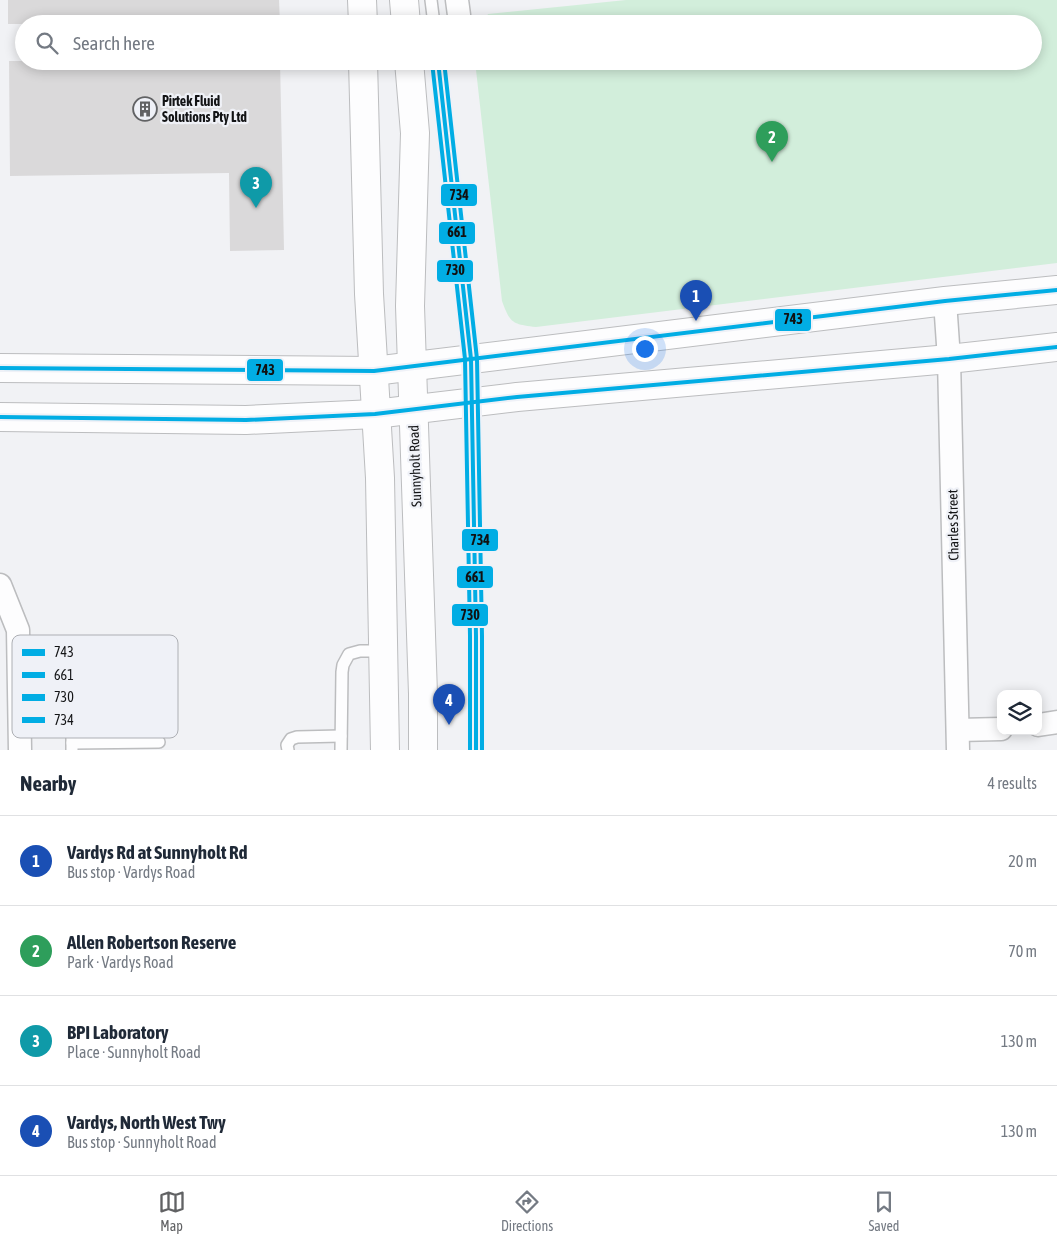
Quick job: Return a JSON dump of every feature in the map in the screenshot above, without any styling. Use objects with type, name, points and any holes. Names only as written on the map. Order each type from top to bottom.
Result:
[{"type":"main road","points":[[362,0],[362,15]]},
{"type":"main road","points":[[404,0],[405,15]]},
{"type":"main road","points":[[363,70],[368,294],[380,478],[385,750]]},
{"type":"main road","name":"Sunnyholt Road","points":[[410,70],[415,133],[410,306],[423,694],[423,750]]},
{"type":"main road","points":[[0,368],[374,371],[412,368],[471,359],[945,301],[1057,290]]},
{"type":"main road","points":[[0,417],[246,420],[376,414],[517,396],[950,360],[1057,347]]},
{"type":"street","name":"Charles Street","points":[[945,301],[950,360],[958,740]]},
{"type":"street","points":[[0,585],[18,630],[18,635]]},
{"type":"street","points":[[1042,724],[1057,722]]},
{"type":"street","points":[[958,740],[997,730]]},
{"type":"lane","points":[[431,0],[433,15]]},
{"type":"lane","points":[[439,70],[471,359],[476,750]]},
{"type":"lane","points":[[341,750],[341,680],[343,664],[349,654],[355,652],[383,651]]},
{"type":"lane","points":[[288,750],[287,745],[291,739],[298,736],[341,736]]},
{"type":"lane","points":[[72,746],[159,742]]},
{"type":"green space","points":[[626,0],[1057,0],[1057,263],[536,327],[517,323],[507,314],[502,301],[476,70],[1042,70],[1042,15],[488,14]]},
{"type":"building","points":[[8,0],[279,0],[280,15],[15,15],[15,24],[8,24]]},
{"type":"building","name":"Pirtek Fluid Solutions Pty Ltd","points":[[9,61],[15,61],[15,70],[280,70],[284,250],[230,251],[229,173],[10,176]]},
{"type":"transit line","name":"730","points":[[433,70],[465,359],[470,750]]},
{"type":"transit line","name":"661","points":[[439,70],[471,359],[476,750]]},
{"type":"transit line","name":"734","points":[[445,70],[477,359],[482,750]]},
{"type":"transit line","name":"743","points":[[0,368],[374,371],[945,301],[1057,290]]},
{"type":"transit line","name":"743","points":[[0,417],[246,420],[375,414],[517,397],[949,359],[1057,347]]},
{"type":"place","name":"Pirtek Fluid Solutions Pty Ltd","points":[[145,109]]},
{"type":"place","name":"Allen Robertson Reserve","points":[[772,162]]},
{"type":"place","name":"BPI Laboratory","points":[[256,208]]},
{"type":"place","name":"Vardys Rd at Sunnyholt Rd","points":[[696,321]]},
{"type":"place","name":"Vardys, North West Twy","points":[[449,725]]}]
